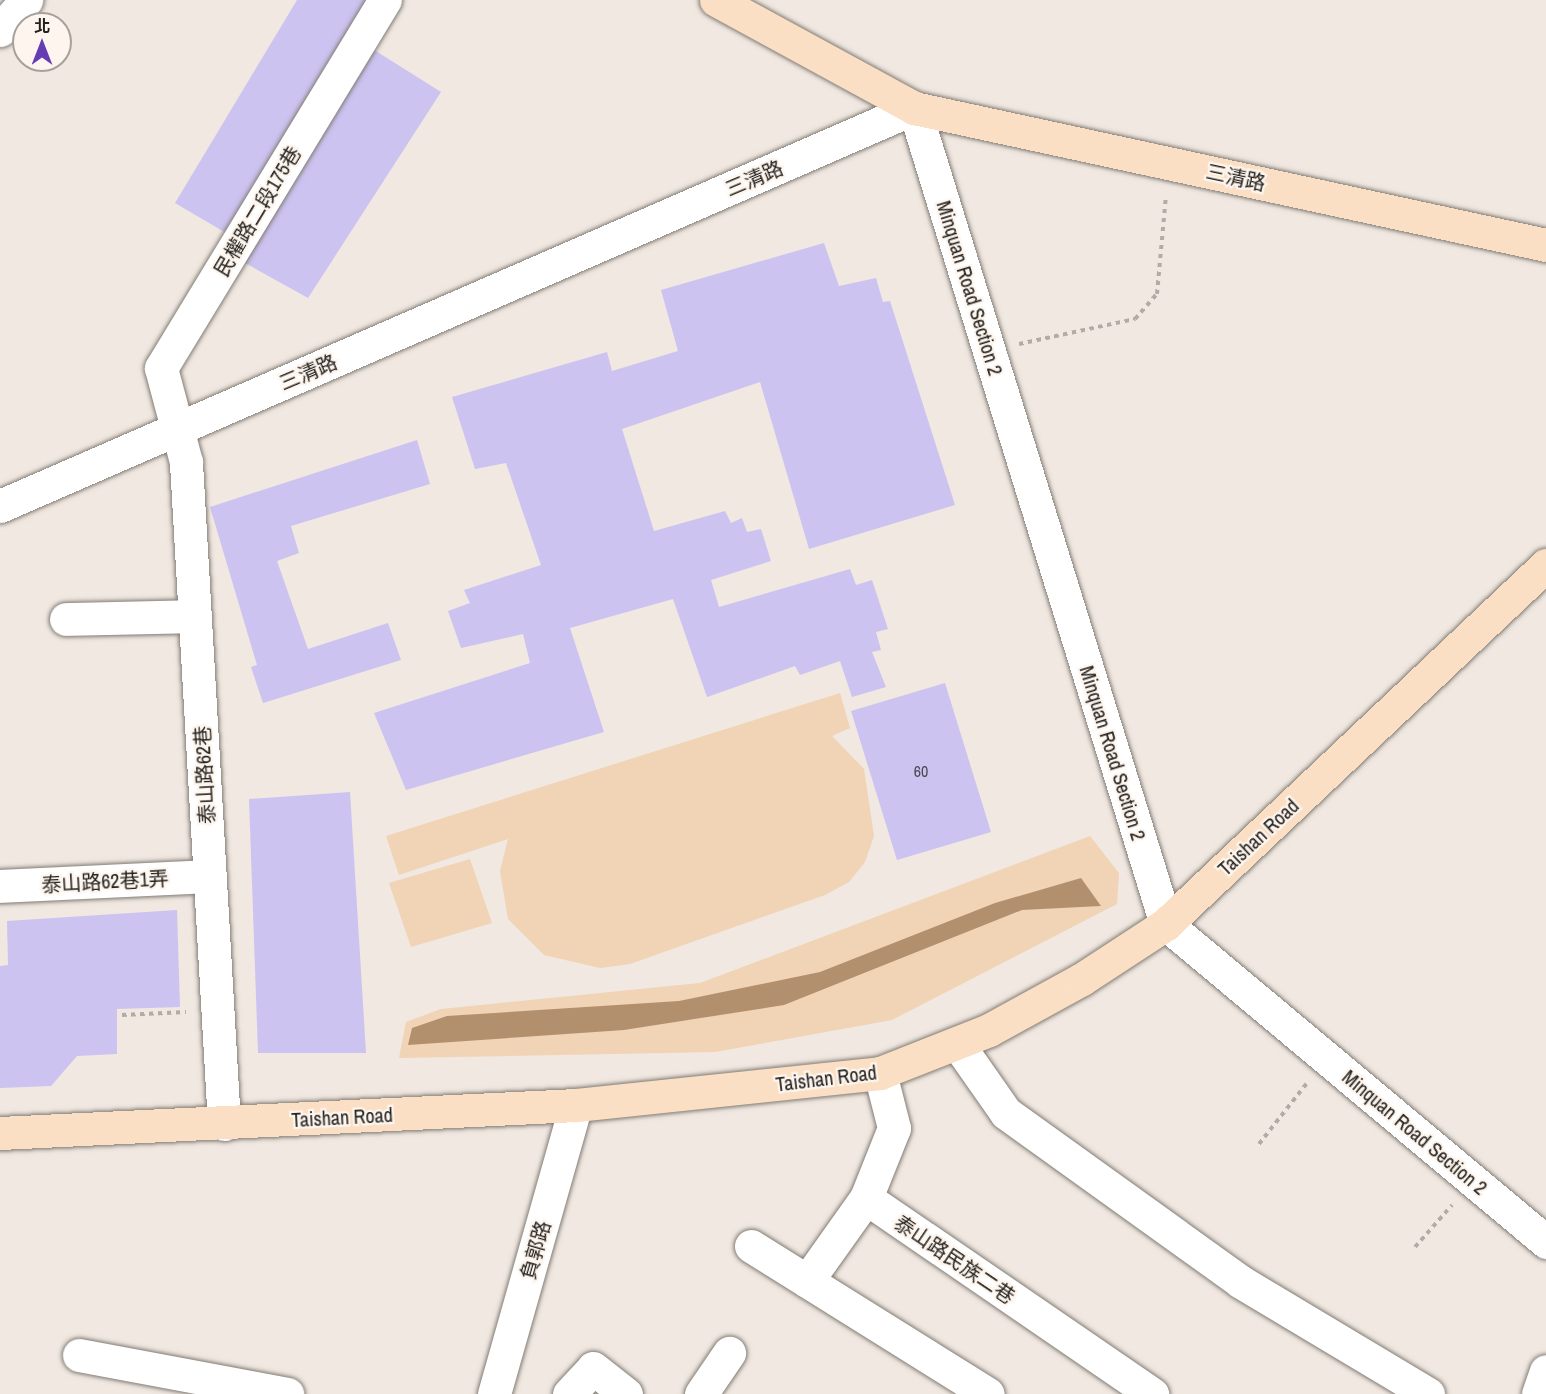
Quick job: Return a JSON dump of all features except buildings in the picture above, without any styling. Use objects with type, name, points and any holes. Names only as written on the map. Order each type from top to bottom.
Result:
[{"type":"main road","points":[[734,5],[914,108]]},
{"type":"main road","name":"三清路","points":[[914,108],[1546,245]]},
{"type":"main road","name":"Taishan Road","points":[[0,1133],[224,1124],[576,1105],[880,1073],[957,1043],[1082,979],[1166,924],[1546,565]]},
{"type":"street","points":[[0,30],[26,0]]},
{"type":"street","name":"民權路二段175巷","points":[[175,429],[160,369],[385,0]]},
{"type":"street","name":"三清路","points":[[0,506],[914,108]]},
{"type":"street","name":"Minquan Road Section 2","points":[[914,108],[1166,924],[1546,1242]]},
{"type":"street","name":"泰山路62巷","points":[[175,429],[186,462],[224,1124]]},
{"type":"street","points":[[66,619],[195,616]]},
{"type":"street","name":"泰山路62巷1弄","points":[[0,886],[210,876]]},
{"type":"street","points":[[957,1043],[1006,1113],[1241,1282],[1428,1394]]},
{"type":"street","points":[[807,1281],[866,1198],[894,1128],[880,1073]]},
{"type":"street","name":"負郭路","points":[[494,1394],[576,1105]]},
{"type":"street","name":"泰山路民族二巷","points":[[866,1198],[1152,1394]]},
{"type":"street","points":[[751,1246],[988,1394]]},
{"type":"street","points":[[701,1394],[729,1353]]},
{"type":"street","points":[[79,1355],[287,1394]]},
{"type":"street","points":[[569,1394],[593,1368],[626,1394]]},
{"type":"street","points":[[1538,1394],[1546,1371]]},
{"type":"path","points":[[989,351],[1135,319],[1157,294],[1169,163]]},
{"type":"path","points":[[122,1015],[189,1012],[189,1002]]},
{"type":"path","points":[[1259,1144],[1326,1058]]},
{"type":"path","points":[[1415,1247],[1474,1181]]},
{"type":"shaded area","points":[[840,693],[850,728],[832,736],[864,769],[874,836],[865,862],[849,882],[825,895],[630,964],[600,968],[544,955],[508,919],[500,871],[508,839],[399,875],[386,836]]},
{"type":"shaded area","points":[[1090,836],[1119,873],[1117,904],[892,1020],[715,1052],[399,1058],[406,1022],[441,1009],[700,983]]},
{"type":"shaded area","points":[[470,859],[492,923],[411,947],[389,883]]},
{"type":"shaded area","points":[[1081,878],[1101,906],[1022,910],[784,1005],[624,1030],[408,1045],[412,1028],[447,1016],[679,1001],[820,972],[995,903]]}]
